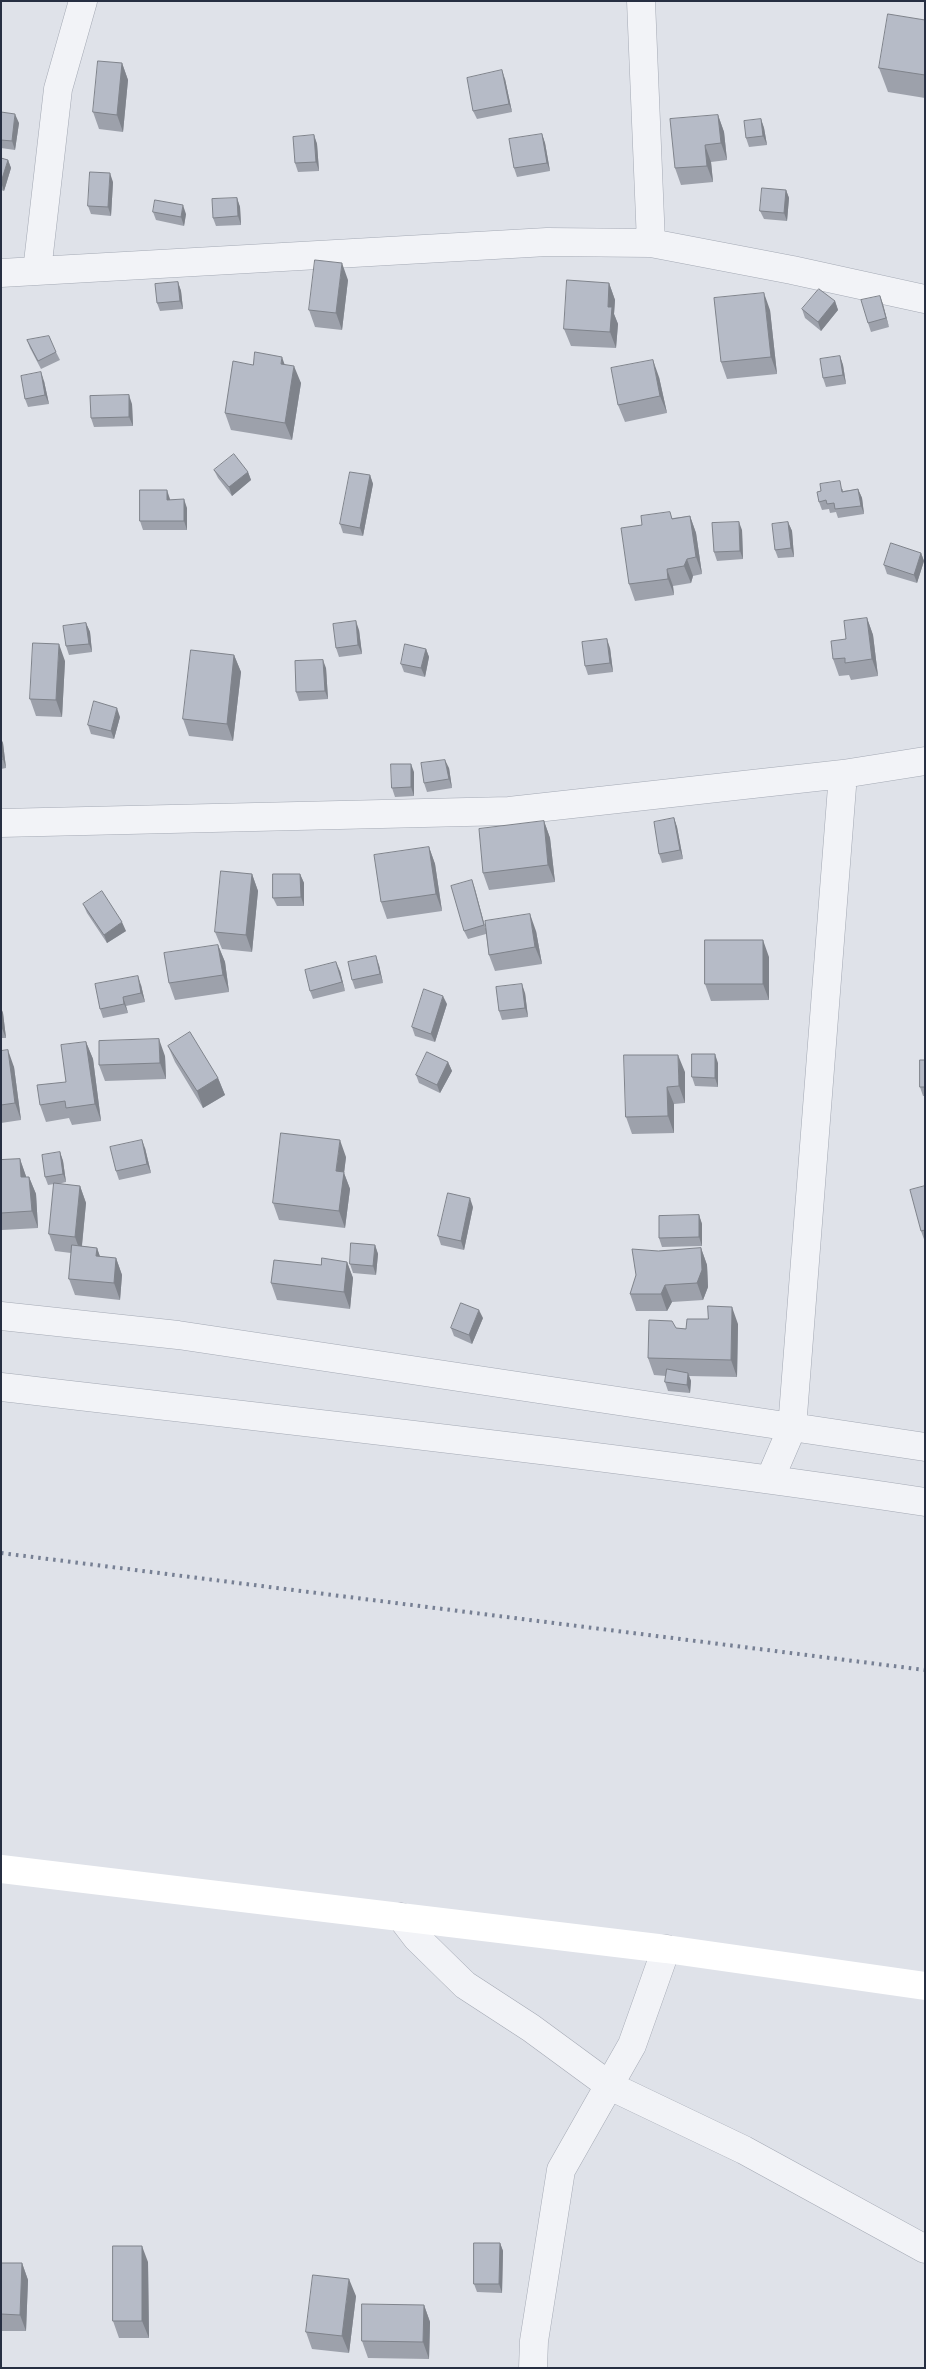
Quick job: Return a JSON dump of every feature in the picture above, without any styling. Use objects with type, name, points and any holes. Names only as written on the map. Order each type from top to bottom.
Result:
[{"type":"street","points":[[37,271],[58,90],[83,1]]},
{"type":"street","points":[[641,1],[651,244]]},
{"type":"street","points":[[1,274],[547,242],[651,244],[792,270],[925,299]]},
{"type":"street","points":[[1,823],[509,811],[843,774],[925,761]]},
{"type":"street","points":[[770,1479],[792,1428],[843,774]]},
{"type":"street","points":[[1,1316],[178,1335],[925,1447]]},
{"type":"street","points":[[1,1387],[520,1447],[770,1479],[925,1502]]},
{"type":"street","points":[[1,1869],[666,1949],[925,1986]]},
{"type":"street","points":[[401,1917],[417,1938],[465,1985],[531,2028],[610,2086],[744,2150],[925,2249]]},
{"type":"street","points":[[533,2368],[534,2341],[561,2170],[632,2045],[666,1949]]},
{"type":"building","points":[[888,14],[925,20],[925,75],[879,68]]},
{"type":"building","points":[[98,61],[122,63],[117,115],[93,112]]},
{"type":"building","points":[[502,70],[509,104],[473,111],[467,78]]},
{"type":"building","points":[[1,112],[15,114],[12,141],[1,140]]},
{"type":"building","points":[[718,115],[721,143],[705,145],[707,166],[675,168],[670,119]]},
{"type":"building","points":[[761,119],[763,136],[746,138],[744,121]]},
{"type":"building","points":[[542,134],[547,163],[514,168],[509,139]]},
{"type":"building","points":[[314,135],[316,162],[295,163],[293,137]]},
{"type":"building","points":[[1,158],[8,160],[1,182]]},
{"type":"building","points":[[90,172],[110,173],[108,207],[88,206]]},
{"type":"building","points":[[762,188],[786,190],[784,213],[760,211]]},
{"type":"building","points":[[237,198],[238,216],[213,218],[212,199]]},
{"type":"building","points":[[155,200],[183,205],[181,217],[153,212]]},
{"type":"building","points":[[315,260],[342,263],[336,313],[309,310]]},
{"type":"building","points":[[567,280],[609,283],[608,307],[612,307],[610,332],[564,329]]},
{"type":"building","points":[[178,282],[180,301],[157,303],[155,284]]},
{"type":"building","points":[[819,289],[835,301],[818,322],[802,309]]},
{"type":"building","points":[[764,293],[771,357],[721,362],[714,298]]},
{"type":"building","points":[[880,296],[886,318],[868,323],[861,300]]},
{"type":"building","points":[[49,336],[56,352],[38,361],[27,340]]},
{"type":"building","points":[[255,352],[282,357],[281,364],[294,366],[285,423],[225,413],[233,361],[253,365]]},
{"type":"building","points":[[840,356],[843,375],[823,378],[820,359]]},
{"type":"building","points":[[653,360],[660,396],[618,405],[611,368]]},
{"type":"building","points":[[41,372],[45,395],[25,399],[21,376]]},
{"type":"building","points":[[129,395],[129,417],[91,418],[90,396]]},
{"type":"building","points":[[234,454],[248,472],[229,487],[214,470]]},
{"type":"building","points":[[350,472],[370,475],[360,528],[340,524]]},
{"type":"building","points":[[840,481],[842,492],[858,489],[861,506],[835,509],[834,503],[827,504],[826,500],[819,502],[817,492],[821,491],[820,484]]},
{"type":"building","points":[[140,490],[167,490],[167,500],[184,499],[184,521],[140,521]]},
{"type":"building","points":[[670,512],[672,519],[690,516],[696,557],[687,559],[684,566],[667,569],[668,579],[629,584],[621,528],[642,525],[641,516]]},
{"type":"building","points":[[739,522],[740,551],[714,552],[712,523]]},
{"type":"building","points":[[788,522],[791,548],[775,550],[772,524]]},
{"type":"building","points":[[891,543],[921,553],[914,575],[884,565]]},
{"type":"building","points":[[867,618],[872,659],[845,663],[845,658],[833,659],[831,641],[846,639],[844,621]]},
{"type":"building","points":[[356,621],[358,645],[336,648],[333,624]]},
{"type":"building","points":[[86,623],[89,644],[66,646],[63,626]]},
{"type":"building","points":[[607,639],[610,663],[585,666],[582,642]]},
{"type":"building","points":[[33,643],[59,644],[56,700],[30,699]]},
{"type":"building","points":[[405,644],[426,649],[421,668],[401,664]]},
{"type":"building","points":[[191,650],[234,655],[227,724],[183,719]]},
{"type":"building","points":[[323,660],[325,691],[296,692],[295,661]]},
{"type":"building","points":[[94,701],[117,708],[111,731],[88,725]]},
{"type":"building","points":[[445,760],[449,779],[424,783],[421,763]]},
{"type":"building","points":[[391,764],[411,764],[411,787],[392,788]]},
{"type":"building","points":[[674,818],[680,850],[659,854],[654,822]]},
{"type":"building","points":[[544,821],[548,865],[483,873],[479,829]]},
{"type":"building","points":[[429,847],[436,894],[381,902],[374,855]]},
{"type":"building","points":[[221,871],[252,874],[246,935],[215,932]]},
{"type":"building","points":[[273,874],[300,874],[301,897],[273,898]]},
{"type":"building","points":[[472,880],[484,925],[464,931],[451,886]]},
{"type":"building","points":[[102,891],[122,922],[104,935],[83,904]]},
{"type":"building","points":[[530,914],[535,947],[489,955],[485,921]]},
{"type":"building","points":[[705,940],[763,940],[763,984],[705,984]]},
{"type":"building","points":[[218,945],[223,975],[169,983],[164,953]]},
{"type":"building","points":[[376,956],[380,974],[352,980],[348,962]]},
{"type":"building","points":[[336,962],[342,982],[310,991],[305,970]]},
{"type":"building","points":[[138,976],[141,993],[123,997],[124,1004],[100,1009],[95,984]]},
{"type":"building","points":[[522,984],[525,1008],[499,1011],[496,987]]},
{"type":"building","points":[[424,989],[443,996],[431,1034],[412,1027]]},
{"type":"building","points":[[190,1032],[218,1078],[197,1091],[168,1046]]},
{"type":"building","points":[[159,1039],[160,1063],[99,1065],[99,1041]]},
{"type":"building","points":[[86,1042],[95,1104],[66,1108],[65,1101],[40,1105],[37,1085],[66,1082],[61,1045]]},
{"type":"building","points":[[8,1050],[15,1103],[1,1105],[1,1051]]},
{"type":"building","points":[[427,1052],[448,1062],[437,1085],[416,1075]]},
{"type":"building","points":[[692,1054],[715,1054],[715,1078],[692,1077]]},
{"type":"building","points":[[624,1055],[678,1055],[679,1086],[667,1087],[668,1116],[626,1117]]},
{"type":"building","points":[[920,1060],[925,1060],[925,1087],[920,1087]]},
{"type":"building","points":[[281,1133],[340,1140],[336,1171],[344,1172],[339,1211],[273,1203]]},
{"type":"building","points":[[142,1140],[147,1164],[116,1171],[110,1147]]},
{"type":"building","points":[[60,1152],[63,1174],[45,1177],[42,1155]]},
{"type":"building","points":[[20,1159],[21,1177],[29,1177],[32,1211],[1,1213],[1,1160]]},
{"type":"building","points":[[54,1183],[80,1186],[75,1237],[49,1234]]},
{"type":"building","points":[[925,1186],[925,1230],[921,1231],[910,1190]]},
{"type":"building","points":[[448,1193],[470,1198],[461,1241],[438,1236]]},
{"type":"building","points":[[699,1215],[699,1237],[659,1238],[659,1216]]},
{"type":"building","points":[[351,1243],[375,1245],[373,1266],[350,1264]]},
{"type":"building","points":[[72,1245],[97,1248],[96,1256],[116,1258],[114,1283],[69,1279]]},
{"type":"building","points":[[701,1248],[702,1270],[697,1283],[665,1285],[661,1294],[630,1294],[636,1275],[632,1249],[658,1251]]},
{"type":"building","points":[[322,1258],[347,1262],[344,1292],[271,1283],[274,1260],[321,1265]]},
{"type":"building","points":[[461,1303],[479,1310],[469,1335],[451,1328]]},
{"type":"building","points":[[708,1306],[732,1307],[731,1360],[648,1358],[649,1320],[672,1321],[676,1328],[686,1329],[687,1319],[708,1319]]},
{"type":"building","points":[[667,1369],[688,1373],[687,1385],[665,1382]]},
{"type":"building","points":[[474,2243],[500,2243],[499,2284],[474,2284]]},
{"type":"building","points":[[113,2246],[142,2246],[142,2321],[113,2321]]},
{"type":"building","points":[[1,2263],[22,2263],[20,2315],[1,2314]]},
{"type":"building","points":[[313,2275],[349,2279],[342,2336],[306,2332]]},
{"type":"building","points":[[362,2304],[424,2305],[423,2342],[362,2341]]},
{"type":"railway","points":[[1,1553],[925,1670]]}]
